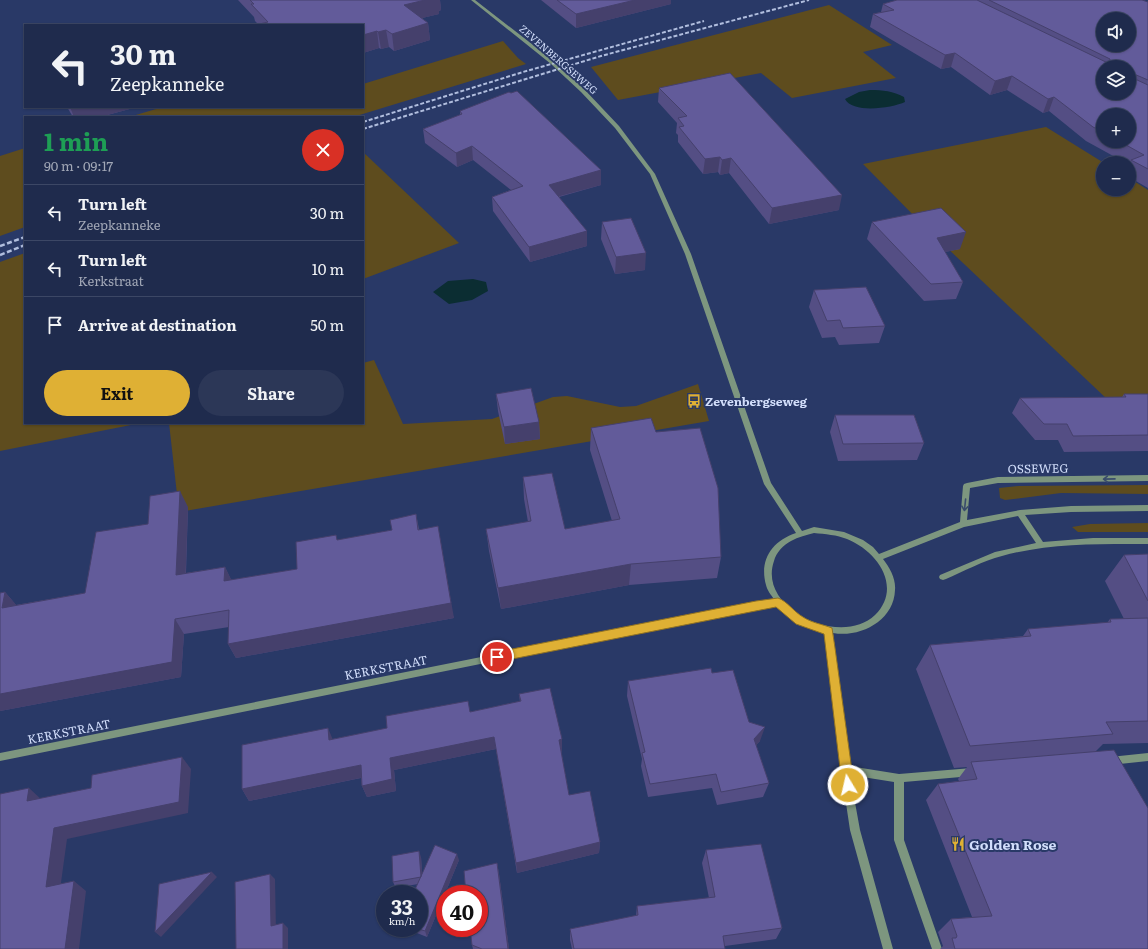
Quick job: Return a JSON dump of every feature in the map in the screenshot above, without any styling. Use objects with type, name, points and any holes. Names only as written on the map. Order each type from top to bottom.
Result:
[{"type":"street","name":"ZEVENBERGSEWEG","points":[[473,0],[556,66],[583,91],[617,127],[652,174],[688,254],[768,484],[799,532]]},
{"type":"street","name":"OSSEWEG","points":[[963,524],[968,486],[998,480],[1148,478]]},
{"type":"street","points":[[879,557],[963,524],[1020,513],[1071,509],[1148,508]]},
{"type":"street","points":[[1020,513],[1041,545]]},
{"type":"street","points":[[814,530],[830,531],[846,535],[861,542],[879,557],[886,567],[892,583],[890,600],[883,615],[869,625],[850,631],[829,631],[800,621],[778,602],[767,581],[768,560],[780,543],[799,532],[814,530]]},
{"type":"street","points":[[943,577],[1002,553],[1041,545],[1148,541]]},
{"type":"street","name":"KERKSTRAAT","points":[[0,757],[778,602]]},
{"type":"street","points":[[829,631],[845,770],[855,830],[888,949]]},
{"type":"street","points":[[1101,761],[1148,758]]},
{"type":"street","points":[[845,770],[899,778],[985,771]]},
{"type":"street","points":[[899,778],[899,840],[937,949]]},
{"type":"shaded area","points":[[829,5],[892,45],[863,52],[896,78],[792,98],[761,73],[618,100],[591,67]]},
{"type":"shaded area","points":[[503,41],[518,58],[526,64],[356,116],[132,116],[160,108],[364,108],[364,84]]},
{"type":"shaded area","points":[[870,90],[896,93],[904,97],[905,102],[882,108],[864,108],[849,104],[845,99],[859,92]]},
{"type":"shaded area","points":[[1046,127],[1096,158],[1096,196],[1136,196],[1136,182],[1148,190],[1148,397],[1108,400],[926,228],[863,164]]},
{"type":"shaded area","points":[[24,148],[24,227],[0,236],[0,156]]},
{"type":"shaded area","points":[[364,153],[459,243],[364,279]]},
{"type":"shaded area","points":[[24,253],[24,424],[136,424],[0,451],[0,262]]},
{"type":"shaded area","points":[[473,279],[486,282],[488,291],[472,300],[449,304],[433,292],[448,281]]},
{"type":"shaded area","points":[[374,360],[403,424],[492,419],[553,397],[567,396],[620,407],[636,406],[698,384],[709,421],[179,512],[169,424],[364,424],[364,363]]},
{"type":"shaded area","points":[[1148,485],[1148,494],[1061,493],[1005,500],[1000,498],[999,488],[1019,486]]},
{"type":"shaded area","points":[[1148,523],[1148,532],[1078,532],[1072,527],[1090,524]]},
{"type":"building","points":[[250,0],[425,0],[404,5],[428,23],[392,34],[386,30],[364,35],[364,24],[259,24],[268,22],[251,4],[254,4]]},
{"type":"building","points":[[557,0],[635,0],[576,14]]},
{"type":"building","points":[[897,0],[977,0],[1102,60],[1096,60],[1096,100],[1136,100],[1136,79],[1148,85],[1148,169],[1136,163],[1136,158],[1144,155],[1132,148],[1136,148],[1136,108],[1096,108],[1096,128],[1054,97],[1048,99],[1012,76],[995,81],[955,53],[945,55],[873,14],[894,10],[883,4]]},
{"type":"building","points":[[989,0],[1142,0],[1148,2],[1148,80],[1136,75],[1136,60],[1110,60]]},
{"type":"building","points":[[730,73],[842,195],[772,208],[731,158],[722,160],[720,157],[705,159],[679,127],[684,126],[678,118],[687,116],[659,88]]},
{"type":"building","points":[[517,91],[601,170],[549,185],[587,231],[529,247],[492,197],[523,186],[472,146],[456,153],[423,129],[462,114],[460,111],[509,92],[511,93]]},
{"type":"building","points":[[941,208],[966,232],[937,238],[963,282],[931,284],[872,222]]},
{"type":"building","points":[[631,218],[646,253],[616,257],[602,222]]},
{"type":"building","points":[[866,287],[885,326],[843,328],[840,320],[827,321],[814,290]]},
{"type":"building","points":[[531,388],[539,422],[504,427],[496,394]]},
{"type":"building","points":[[1124,394],[1148,394],[1148,435],[1073,436],[1067,424],[1044,424],[1020,398],[1126,397]]},
{"type":"building","points":[[835,415],[914,415],[924,443],[843,444]]},
{"type":"building","points":[[651,418],[656,432],[700,428],[718,488],[721,557],[631,564],[498,588],[486,529],[531,521],[523,477],[552,473],[565,529],[620,519],[591,428]]},
{"type":"building","points":[[180,491],[176,575],[225,567],[224,581],[297,569],[296,542],[336,535],[337,540],[392,530],[390,520],[416,514],[418,530],[438,526],[451,603],[228,644],[229,610],[175,619],[172,662],[0,694],[0,593],[5,592],[2,608],[85,593],[96,532],[148,524],[150,496]]},
{"type":"building","points":[[1148,554],[1148,601],[1124,555]]},
{"type":"building","points":[[1148,618],[1148,721],[1106,722],[1113,734],[970,746],[930,645],[1031,636],[1028,629],[1111,622],[1110,619]]},
{"type":"building","points":[[711,668],[712,673],[733,670],[749,722],[765,727],[754,739],[769,783],[721,792],[716,774],[650,784],[642,753],[645,752],[628,681]]},
{"type":"building","points":[[550,688],[562,739],[559,740],[569,795],[590,791],[600,842],[516,863],[494,737],[390,758],[392,779],[362,786],[361,765],[242,789],[242,745],[328,728],[329,740],[387,728],[386,716],[468,701],[470,712],[521,701],[519,694]]},
{"type":"building","points":[[1114,750],[1148,808],[1148,949],[955,949],[952,938],[956,938],[957,936],[951,919],[992,916],[938,784],[977,779],[971,762]]},
{"type":"building","points":[[182,757],[179,802],[54,828],[46,887],[74,881],[65,949],[0,949],[0,794],[29,788],[27,801],[91,788],[92,775]]},
{"type":"building","points":[[761,844],[782,928],[723,936],[725,949],[574,949],[570,929],[638,915],[637,906],[715,897],[706,850]]},
{"type":"building","points":[[435,845],[457,854],[444,885],[436,885],[436,905],[428,924],[428,885],[417,885]]},
{"type":"building","points":[[419,851],[421,877],[393,882],[392,856]]},
{"type":"building","points":[[497,863],[508,949],[482,949],[472,945],[471,937],[488,937],[488,885],[465,885],[464,871]]},
{"type":"building","points":[[212,872],[155,932],[159,884]]},
{"type":"building","points":[[270,874],[271,926],[283,923],[283,949],[236,949],[235,882]]},
{"type":"railway","points":[[364,129],[601,56],[809,0]]},
{"type":"railway","points":[[364,122],[523,72],[704,21]]},
{"type":"railway","points":[[0,246],[24,237]]},
{"type":"railway","points":[[0,255],[24,245]]},
{"type":"place","name":"Zevenbergseweg","points":[[694,401]]},
{"type":"place","name":"Golden Rose","points":[[958,844]]},
{"type":"route","points":[[497,657],[756,605],[778,602],[800,621],[829,631],[848,785]]}]
